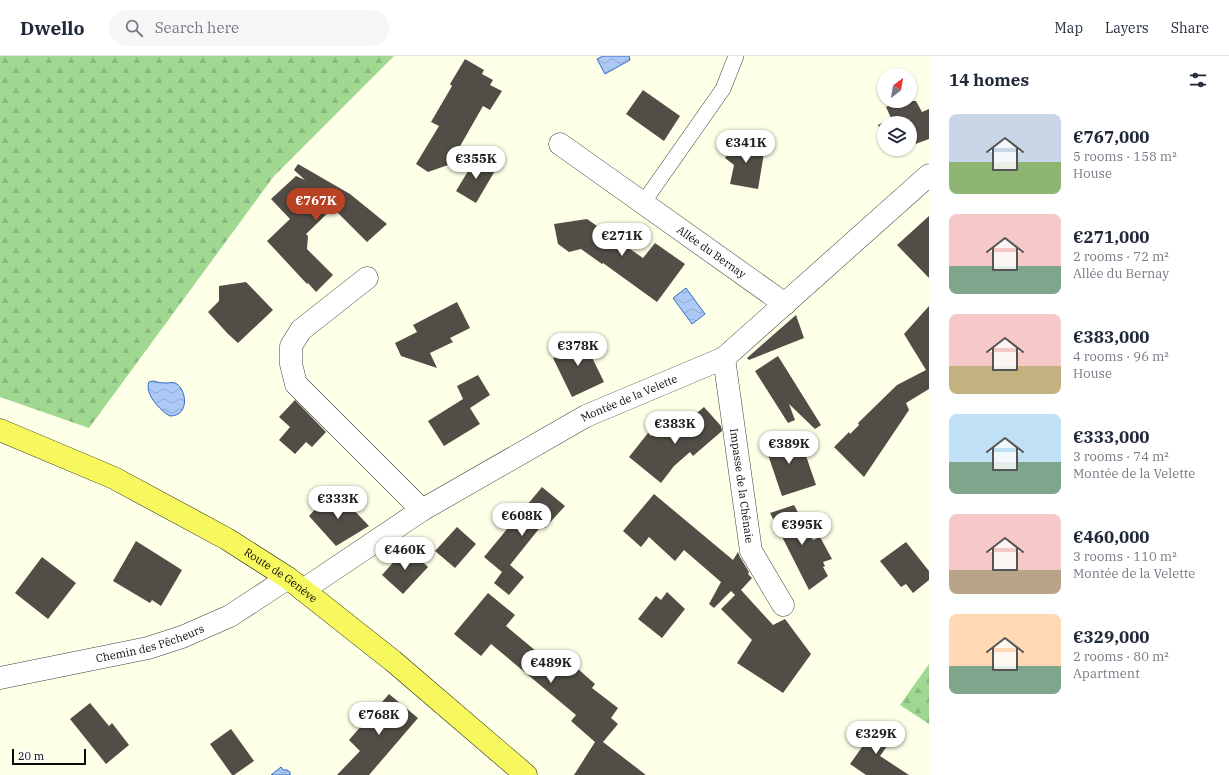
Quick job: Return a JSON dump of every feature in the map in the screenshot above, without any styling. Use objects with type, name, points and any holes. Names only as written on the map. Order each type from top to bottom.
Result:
[{"type":"main road","name":"Route de Genève","points":[[0,430],[114,478],[227,539],[295,584],[393,661],[526,775]]},
{"type":"street","name":"Allée du Bernay","points":[[560,144],[785,304]]},
{"type":"street","name":"Montée de la Velette","points":[[295,584],[586,416],[724,358],[929,174]]},
{"type":"street","points":[[367,278],[301,330],[291,346],[291,364],[296,384],[422,510]]},
{"type":"street","name":"Impasse de la Chênaie","points":[[724,358],[751,551],[783,605]]},
{"type":"street","name":"Chemin des Pêcheurs","points":[[0,678],[148,648],[182,637],[230,616],[295,584]]},
{"type":"lane","points":[[643,203],[723,89],[736,56]]},
{"type":"green space","points":[[0,56],[394,56],[274,176],[89,428],[0,397]]},
{"type":"green space","points":[[929,664],[929,724],[900,705]]},
{"type":"water","points":[[603,56],[629,56],[630,60],[605,74],[597,59]]},
{"type":"water","points":[[686,288],[705,314],[692,324],[673,298]]},
{"type":"water","points":[[149,382],[175,383],[182,390],[184,395],[184,407],[177,415],[170,416],[166,414],[154,401],[148,386]]},
{"type":"water","points":[[281,767],[283,770],[290,772],[290,775],[271,775]]},
{"type":"building","points":[[465,59],[484,70],[482,74],[493,80],[490,85],[502,91],[490,110],[483,106],[459,148],[474,156],[428,172],[416,164],[439,126],[431,122],[452,86],[450,84]]},
{"type":"building","points":[[643,90],[680,116],[664,141],[626,114]]},
{"type":"building","points":[[917,103],[922,112],[929,109],[929,139],[917,143],[917,116],[890,116],[886,108],[917,108]]},
{"type":"building","points":[[742,136],[764,153],[758,189],[730,184],[734,165],[725,158]]},
{"type":"building","points":[[476,158],[496,169],[476,203],[456,191]]},
{"type":"building","points":[[298,164],[350,194],[387,224],[367,242],[333,208],[306,234],[308,236],[307,249],[333,275],[316,292],[267,241],[290,219],[271,199],[296,176],[305,180],[294,170]]},
{"type":"building","points":[[929,216],[929,278],[897,245]]},
{"type":"building","points":[[587,219],[643,258],[655,243],[685,264],[657,302],[581,249],[569,252],[558,244],[554,224]]},
{"type":"building","points":[[246,282],[273,310],[238,343],[208,312],[219,301],[219,286]]},
{"type":"building","points":[[457,302],[470,328],[450,338],[453,342],[430,353],[437,368],[401,356],[395,343],[417,332],[413,325]]},
{"type":"building","points":[[929,306],[929,389],[906,403],[909,410],[864,477],[834,447],[849,432],[850,434],[859,425],[858,423],[897,385],[926,370],[904,334]]},
{"type":"building","points":[[796,315],[804,338],[749,360],[747,358]]},
{"type":"building","points":[[582,337],[604,382],[572,397],[553,358],[558,356],[556,350]]},
{"type":"building","points":[[778,356],[821,425],[815,429],[789,404],[795,420],[788,423],[755,371]]},
{"type":"building","points":[[478,375],[490,395],[470,408],[480,424],[444,446],[428,421],[463,399],[457,386]]},
{"type":"building","points":[[295,400],[326,432],[312,447],[306,442],[295,454],[279,440],[290,427],[279,417]]},
{"type":"building","points":[[704,407],[721,426],[722,431],[693,456],[690,452],[674,466],[661,483],[629,457],[648,433],[651,436],[659,426],[668,437]]},
{"type":"building","points":[[787,432],[794,454],[804,450],[816,485],[782,496],[763,440]]},
{"type":"building","points":[[542,487],[565,506],[545,528],[542,525],[510,565],[524,577],[509,595],[494,583],[502,572],[484,557]]},
{"type":"building","points":[[654,494],[733,560],[738,552],[749,572],[748,574],[752,578],[741,590],[773,625],[785,619],[811,654],[783,693],[737,663],[752,640],[721,609],[735,595],[731,591],[714,608],[709,604],[721,582],[684,550],[675,561],[649,537],[641,547],[623,531]]},
{"type":"building","points":[[328,495],[349,505],[369,526],[336,546],[309,516]]},
{"type":"building","points":[[794,505],[813,540],[820,537],[832,559],[823,562],[825,566],[823,567],[828,576],[809,590],[770,513]]},
{"type":"building","points":[[457,527],[476,544],[455,568],[435,551]]},
{"type":"building","points":[[136,541],[182,570],[161,606],[152,600],[150,603],[113,581]]},
{"type":"building","points":[[906,542],[929,571],[929,580],[913,593],[906,584],[901,587],[880,561]]},
{"type":"building","points":[[407,547],[428,567],[403,594],[382,575]]},
{"type":"building","points":[[42,557],[76,583],[48,619],[15,593]]},
{"type":"building","points":[[667,592],[685,609],[662,638],[638,619],[656,596],[661,600]]},
{"type":"building","points":[[488,593],[515,615],[506,626],[560,671],[570,662],[595,684],[592,688],[618,708],[611,718],[618,724],[603,742],[646,775],[574,775],[595,742],[571,721],[576,715],[491,644],[481,656],[454,634]]},
{"type":"building","points":[[389,694],[418,718],[369,775],[337,775],[360,751],[349,740]]},
{"type":"building","points":[[90,703],[109,726],[112,723],[129,745],[106,764],[70,719]]},
{"type":"building","points":[[881,724],[895,735],[880,756],[909,775],[866,775],[850,764],[877,726],[878,727]]},
{"type":"building","points":[[231,729],[254,761],[234,775],[232,775],[210,744]]}]
